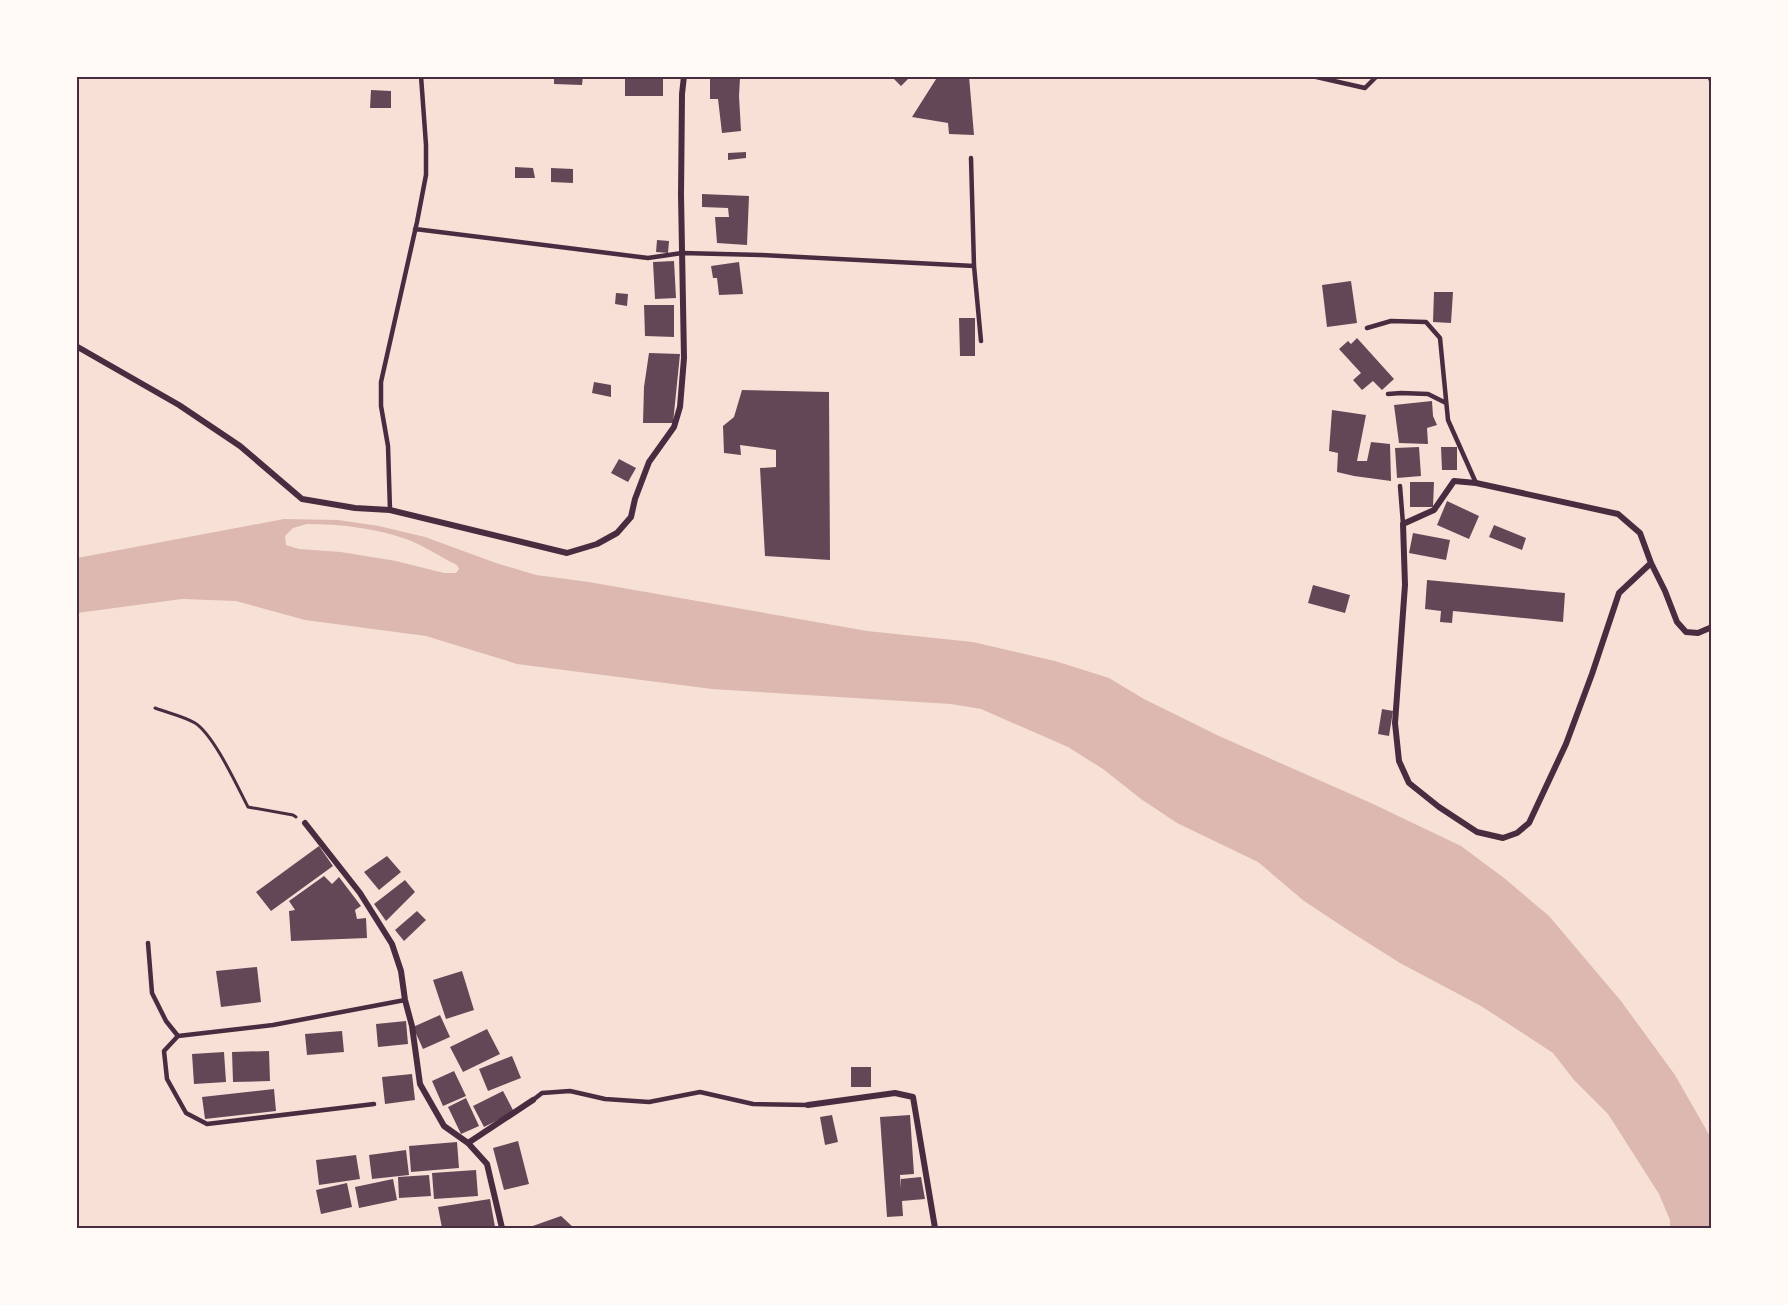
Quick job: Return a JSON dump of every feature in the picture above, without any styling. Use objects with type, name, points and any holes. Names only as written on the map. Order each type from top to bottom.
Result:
[{"type":"street","points":[[76,346],[179,405],[240,446],[302,499],[355,508],[390,510],[567,553],[597,544],[617,533],[631,517],[649,462],[674,427],[680,407],[684,358],[681,139],[684,76]]},
{"type":"street","points":[[1710,76],[1712,81]]},
{"type":"street","points":[[1651,563],[1619,593],[1566,744],[1528,823],[1517,833],[1503,838],[1477,832],[1439,807],[1409,783],[1399,761],[1395,723],[1405,585],[1403,524],[1434,510],[1454,481],[1476,483],[1618,514],[1640,533],[1677,622],[1686,632],[1698,633],[1712,627]]},
{"type":"street","points":[[305,823],[360,893],[392,944],[401,972],[412,1026],[420,1084],[444,1126],[468,1143],[487,1164],[502,1228]]},
{"type":"street","points":[[808,1105],[895,1093],[913,1097],[935,1228]]},
{"type":"street","points":[[468,1143],[533,1100]]},
{"type":"lane","points":[[390,510],[388,446],[381,406],[381,382],[426,175],[426,145],[420,76]]},
{"type":"lane","points":[[1312,76],[1365,88],[1377,76]]},
{"type":"lane","points":[[971,158],[974,266],[981,341]]},
{"type":"lane","points":[[415,229],[648,258],[682,254],[761,255],[974,266]]},
{"type":"lane","points":[[1367,328],[1391,321],[1426,322],[1440,338],[1448,420],[1476,483]]},
{"type":"lane","points":[[1388,394],[1428,394],[1446,403]]},
{"type":"lane","points":[[1400,486],[1403,524]]},
{"type":"lane","points":[[148,943],[152,993],[166,1022],[178,1036]]},
{"type":"lane","points":[[374,1104],[207,1124],[186,1113],[166,1079],[164,1051],[178,1036],[273,1025],[405,1000]]},
{"type":"lane","points":[[533,1100],[542,1093],[570,1091],[605,1099],[649,1102],[700,1092],[753,1104],[808,1105]]},
{"type":"path","points":[[155,708],[196,724],[209,737],[248,807],[293,815],[305,823]]},
{"type":"shaded area","points":[[284,519],[338,520],[379,526],[425,537],[536,575],[589,582],[867,631],[973,642],[1055,661],[1109,678],[1144,699],[1219,736],[1371,803],[1461,846],[1549,916],[1621,1001],[1675,1075],[1711,1138],[1711,1228],[1670,1228],[1670,1220],[1659,1194],[1608,1114],[1574,1080],[1553,1053],[1481,1006],[1400,963],[1354,934],[1304,901],[1258,862],[1177,823],[1141,799],[1103,769],[1068,747],[981,709],[951,704],[712,689],[517,664],[426,636],[305,620],[236,601],[182,599],[77,613],[77,558]],"holes":[[[307,524],[357,527],[394,535],[425,548],[457,565],[459,569],[456,573],[444,573],[396,561],[341,552],[299,549],[286,545],[285,536],[293,528]]]},
{"type":"building","points":[[554,76],[583,76],[582,85],[554,84]]},
{"type":"building","points":[[625,76],[663,76],[663,96],[625,96]]},
{"type":"building","points":[[891,76],[911,76],[901,86]]},
{"type":"building","points":[[938,76],[969,76],[974,135],[949,134],[948,123],[912,117]]},
{"type":"building","points":[[710,77],[740,78],[741,131],[722,133],[718,99],[710,99]]},
{"type":"building","points":[[371,90],[391,91],[391,108],[370,108]]},
{"type":"building","points":[[746,152],[746,158],[728,160],[728,153]]},
{"type":"building","points":[[515,167],[533,168],[535,178],[515,178]]},
{"type":"building","points":[[551,168],[573,169],[573,183],[551,182]]},
{"type":"building","points":[[702,194],[749,196],[747,245],[717,243],[715,217],[729,217],[728,208],[702,207]]},
{"type":"building","points":[[657,240],[669,241],[668,253],[656,252]]},
{"type":"building","points":[[674,261],[676,298],[655,299],[653,262]]},
{"type":"building","points":[[739,262],[743,294],[719,295],[717,278],[713,278],[711,266]]},
{"type":"building","points":[[1351,281],[1357,323],[1327,327],[1322,285]]},
{"type":"building","points":[[1434,292],[1453,292],[1451,323],[1433,322]]},
{"type":"building","points":[[616,293],[628,294],[627,306],[615,304]]},
{"type":"building","points":[[644,305],[674,305],[674,337],[645,336]]},
{"type":"building","points":[[959,318],[975,318],[975,356],[960,356]]},
{"type":"building","points":[[1357,338],[1394,379],[1382,390],[1373,381],[1362,390],[1353,380],[1361,373],[1339,349],[1348,341],[1351,344]]},
{"type":"building","points":[[649,353],[680,354],[673,423],[643,423],[644,387]]},
{"type":"building","points":[[594,382],[611,385],[611,397],[592,393]]},
{"type":"building","points":[[742,390],[829,392],[830,560],[765,556],[760,468],[776,467],[776,450],[740,445],[741,455],[724,453],[723,426],[734,417]]},
{"type":"building","points":[[1432,401],[1433,416],[1437,425],[1427,428],[1428,444],[1399,443],[1394,405]]},
{"type":"building","points":[[1332,410],[1366,415],[1357,461],[1367,461],[1371,442],[1390,444],[1391,481],[1337,472],[1338,453],[1329,451]]},
{"type":"building","points":[[1419,447],[1421,476],[1397,478],[1395,448]]},
{"type":"building","points":[[1441,447],[1457,447],[1457,470],[1442,470]]},
{"type":"building","points":[[619,459],[636,468],[628,482],[611,473]]},
{"type":"building","points":[[1410,482],[1434,482],[1433,507],[1410,507]]},
{"type":"building","points":[[1447,501],[1479,516],[1469,539],[1437,525]]},
{"type":"building","points":[[1494,525],[1526,538],[1522,550],[1489,537]]},
{"type":"building","points":[[1413,533],[1450,540],[1446,560],[1409,553]]},
{"type":"building","points":[[1427,580],[1565,593],[1563,622],[1453,611],[1452,623],[1440,622],[1441,611],[1425,609]]},
{"type":"building","points":[[1313,585],[1350,595],[1345,613],[1308,603]]},
{"type":"building","points":[[1382,709],[1393,711],[1389,736],[1378,734]]},
{"type":"building","points":[[319,846],[333,866],[271,911],[256,892]]},
{"type":"building","points":[[387,856],[401,872],[379,890],[364,872]]},
{"type":"building","points":[[324,876],[332,884],[339,877],[361,906],[355,910],[357,919],[366,918],[367,938],[291,941],[289,911],[295,910],[289,901]]},
{"type":"building","points":[[405,880],[415,892],[386,921],[374,904]]},
{"type":"building","points":[[417,911],[426,920],[404,941],[395,930]]},
{"type":"building","points":[[257,967],[261,1002],[221,1007],[216,971]]},
{"type":"building","points":[[462,971],[474,1010],[446,1019],[433,980]]},
{"type":"building","points":[[440,1015],[450,1037],[423,1049],[413,1027]]},
{"type":"building","points":[[406,1021],[408,1044],[378,1047],[376,1024]]},
{"type":"building","points":[[487,1029],[500,1054],[463,1072],[450,1047]]},
{"type":"building","points":[[342,1031],[344,1052],[307,1055],[305,1034]]},
{"type":"building","points":[[269,1051],[270,1081],[233,1082],[232,1052]]},
{"type":"building","points":[[224,1052],[226,1082],[194,1084],[192,1054]]},
{"type":"building","points":[[512,1056],[521,1078],[488,1091],[479,1069]]},
{"type":"building","points":[[851,1067],[871,1067],[871,1087],[851,1087]]},
{"type":"building","points":[[454,1071],[466,1096],[443,1106],[432,1081]]},
{"type":"building","points":[[412,1074],[415,1100],[385,1104],[382,1077]]},
{"type":"building","points":[[274,1089],[276,1111],[205,1119],[202,1097]]},
{"type":"building","points":[[503,1091],[514,1112],[484,1127],[473,1106]]},
{"type":"building","points":[[466,1098],[479,1126],[461,1134],[448,1107]]},
{"type":"building","points":[[832,1115],[838,1142],[825,1145],[820,1117]]},
{"type":"building","points":[[910,1115],[914,1174],[900,1175],[901,1188],[901,1179],[921,1177],[925,1199],[902,1201],[903,1216],[887,1217],[880,1117]]},
{"type":"building","points":[[518,1141],[529,1184],[504,1190],[493,1148]]},
{"type":"building","points":[[457,1142],[459,1168],[411,1172],[409,1146]]},
{"type":"building","points":[[406,1150],[409,1175],[372,1179],[369,1155]]},
{"type":"building","points":[[356,1155],[360,1179],[319,1185],[316,1160]]},
{"type":"building","points":[[476,1170],[478,1196],[434,1199],[432,1173]]},
{"type":"building","points":[[429,1175],[431,1196],[399,1198],[398,1177]]},
{"type":"building","points":[[393,1179],[397,1200],[359,1208],[355,1187]]},
{"type":"building","points":[[347,1183],[352,1207],[321,1214],[316,1190]]},
{"type":"building","points":[[490,1199],[495,1227],[442,1228],[438,1207]]},
{"type":"building","points":[[561,1216],[574,1228],[527,1228]]}]
